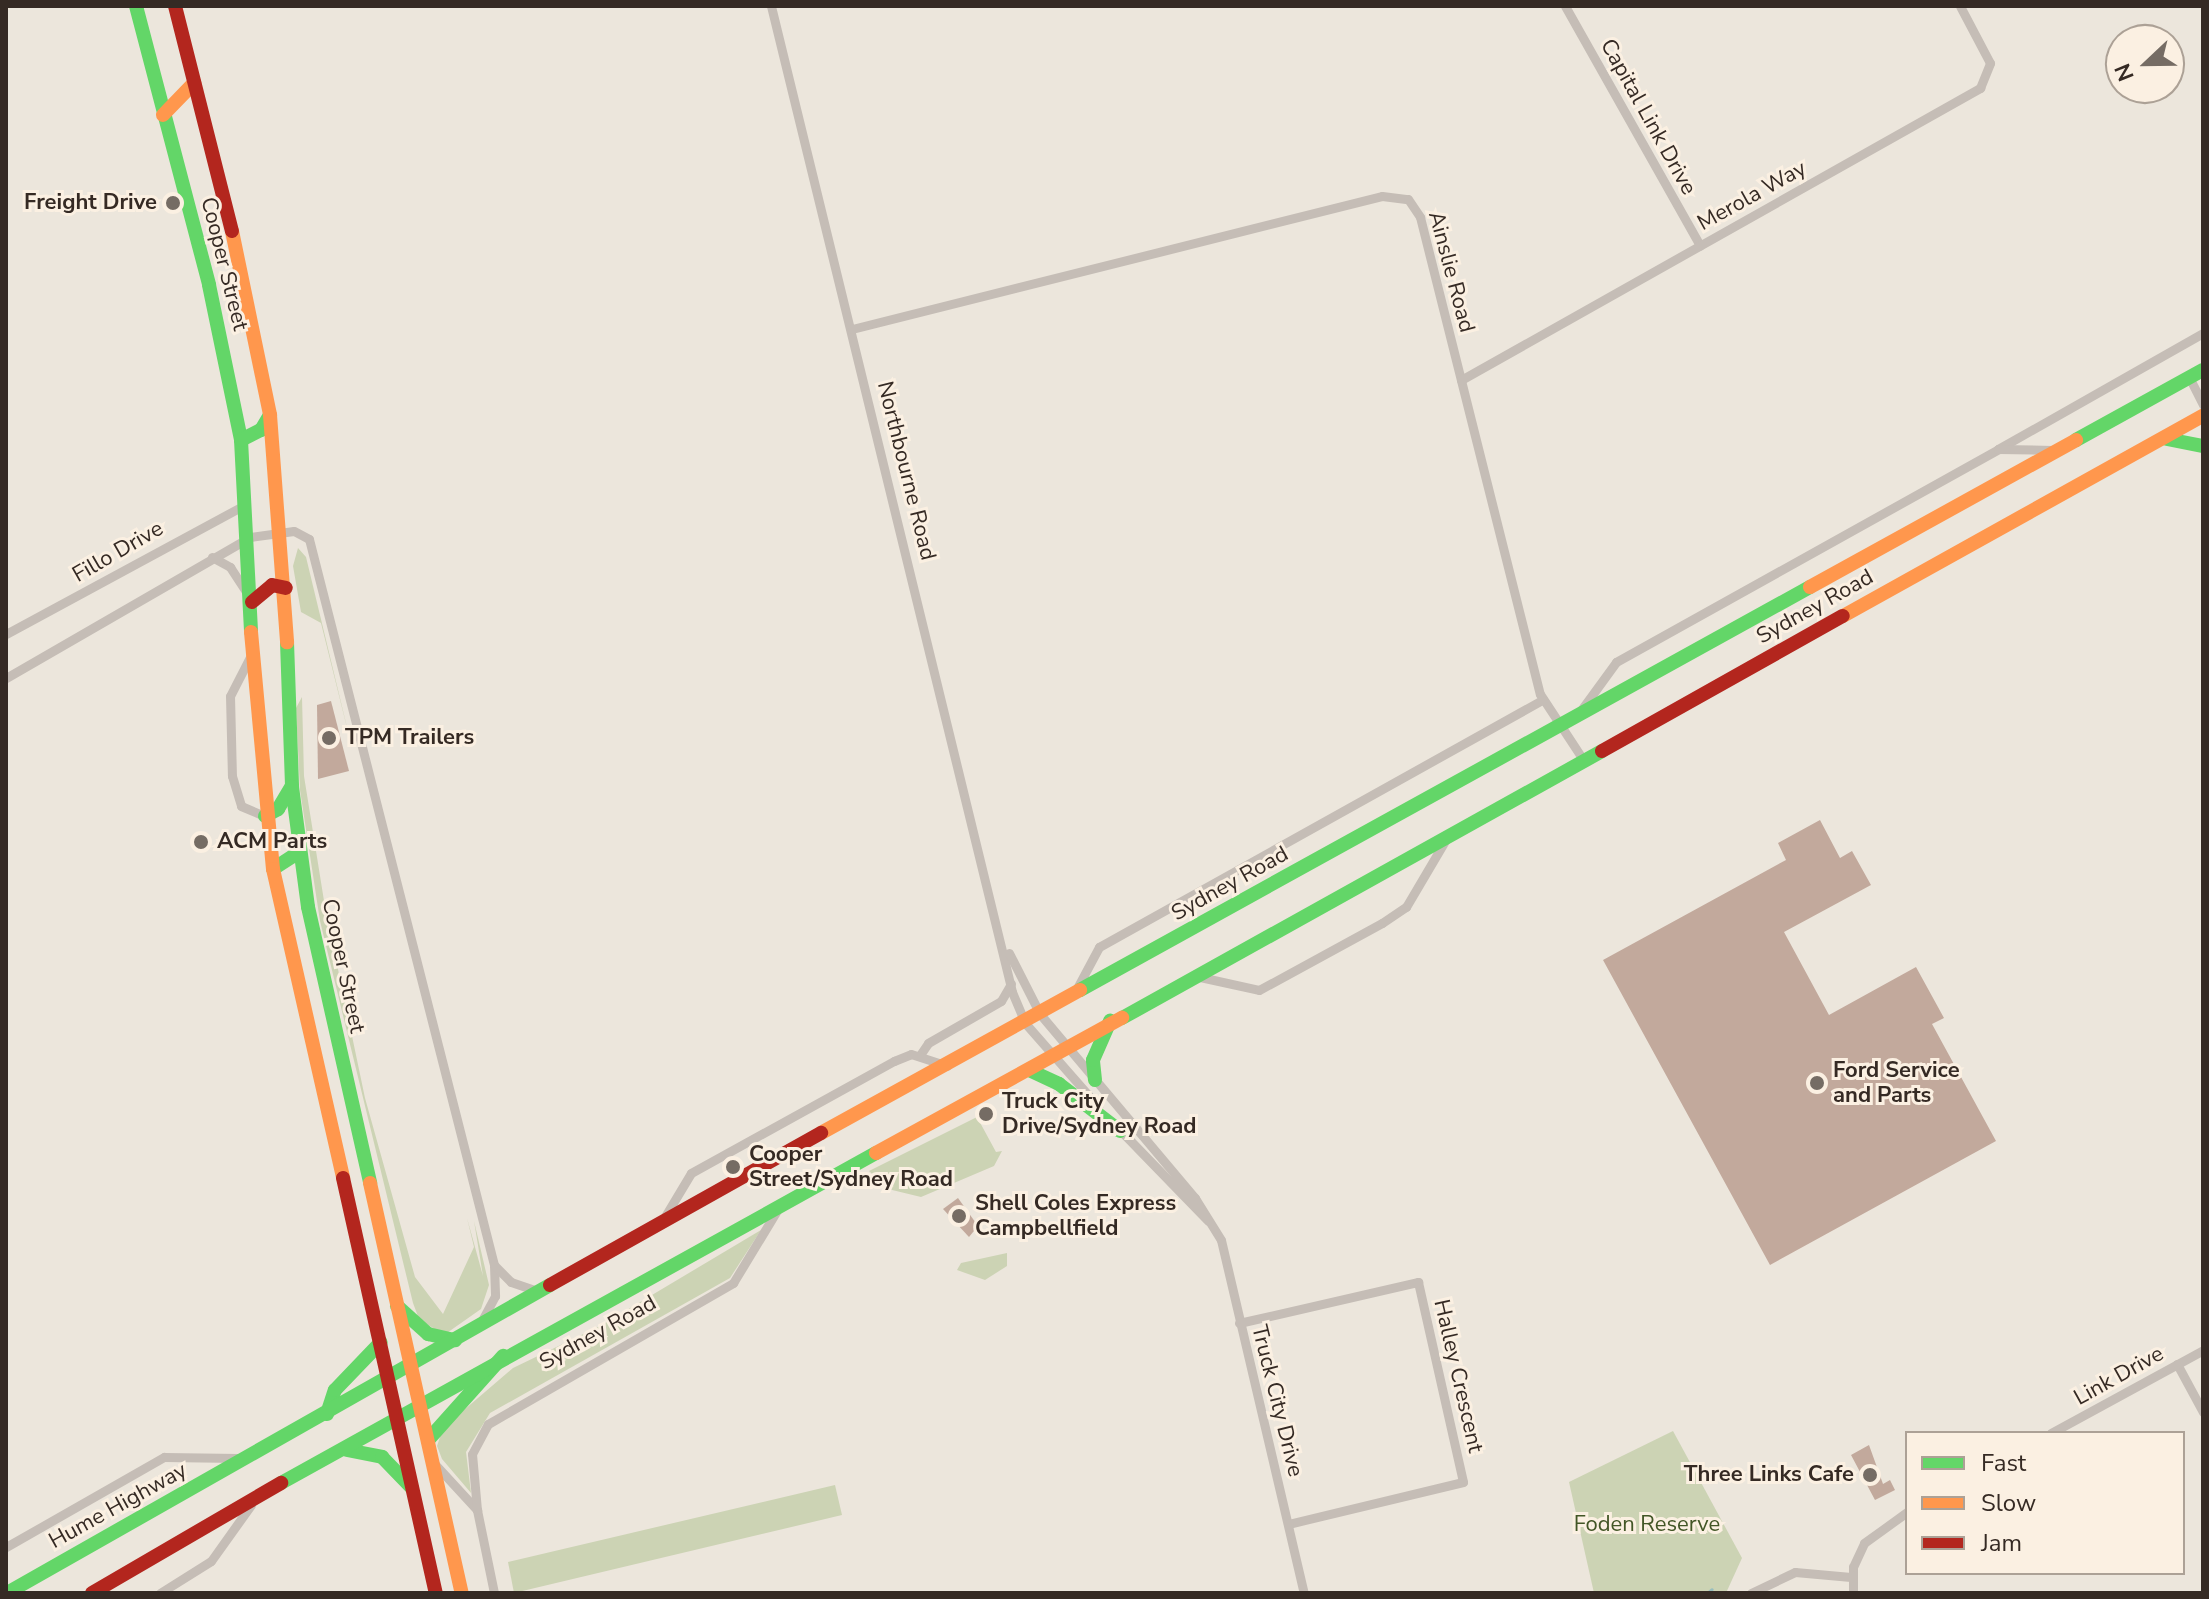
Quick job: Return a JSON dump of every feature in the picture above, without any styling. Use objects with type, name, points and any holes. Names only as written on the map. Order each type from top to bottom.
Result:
[{"type":"main road","name":"Cooper Street","points":[[136,6],[241,440],[250,537],[253,652],[265,816],[273,869],[436,1593]]},
{"type":"main road","name":"Cooper Street","points":[[175,6],[258,335],[270,415],[286,588],[292,787],[299,852],[358,1138],[462,1593]]},
{"type":"main road","points":[[163,115],[194,83]]},
{"type":"main road","name":"Sydney Road","points":[[410,1366],[663,1221],[2066,450],[2203,370]]},
{"type":"main road","points":[[241,440],[261,430],[270,415]]},
{"type":"main road","name":"Sydney Road","points":[[418,1403],[1029,1070],[1110,1021],[2203,416]]},
{"type":"main road","points":[[2163,439],[2188,439],[2203,446]]},
{"type":"main road","points":[[252,602],[272,585],[286,588]]},
{"type":"main road","points":[[265,816],[278,809],[292,787]]},
{"type":"main road","points":[[273,869],[299,852]]},
{"type":"main road","points":[[1095,1080],[1093,1060],[1110,1021]]},
{"type":"main road","points":[[1029,1070],[1059,1084],[1120,1131]]},
{"type":"main road","points":[[336,1143],[358,1138]]},
{"type":"main road","points":[[397,1306],[428,1334],[455,1340]]},
{"type":"main road","points":[[327,1414],[335,1390],[381,1342]]},
{"type":"main road","points":[[428,1440],[486,1382],[504,1355]]},
{"type":"main road","name":"Hume Highway","points":[[7,1593],[410,1366]]},
{"type":"main road","points":[[92,1593],[395,1420],[418,1403]]},
{"type":"main road","points":[[342,1450],[382,1457],[411,1487]]},
{"type":"street","name":"Northbourne Road","points":[[771,6],[1005,944],[1011,984],[1025,1023]]},
{"type":"street","name":"Capital Link Drive","points":[[1565,6],[1700,246]]},
{"type":"street","name":"Merola Way","points":[[1461,380],[1980,88],[1989,77],[1989,58],[1960,6]]},
{"type":"street","name":"Ainslie Road","points":[[852,329],[1397,194],[1420,217],[1542,700],[1557,728],[1584,761]]},
{"type":"street","name":"Sydney Road","points":[[1577,716],[1616,662],[2203,333]]},
{"type":"street","points":[[2190,379],[2203,405]]},
{"type":"street","name":"Sydney Road","points":[[1998,449],[2066,450]]},
{"type":"street","name":"Fillo Drive","points":[[6,634],[239,512],[246,502]]},
{"type":"street","points":[[6,678],[250,537],[282,531],[301,533],[314,551],[494,1265],[495,1296],[480,1326]]},
{"type":"street","points":[[212,557],[230,567],[252,602]]},
{"type":"street","name":"Cooper Street","points":[[253,652],[230,696],[232,776],[241,806],[265,816]]},
{"type":"street","name":"Sydney Road","points":[[1072,997],[1099,947],[1542,700]]},
{"type":"street","name":"Sydney Road","points":[[1195,975],[1244,989],[1267,988],[1397,914],[1448,836]]},
{"type":"street","name":"Northbourne Road","points":[[1005,944],[1040,1014]]},
{"type":"street","points":[[920,1055],[928,1043],[1001,1001],[1011,984]]},
{"type":"street","name":"Truck City Drive","points":[[1040,1014],[1060,1050],[1120,1131],[1208,1221]]},
{"type":"street","name":"Truck City Drive","points":[[1025,1023],[1095,1080],[1221,1240],[1304,1593]]},
{"type":"street","points":[[663,1221],[691,1173],[894,1061],[920,1055],[948,1066]]},
{"type":"street","name":"Sydney Road","points":[[494,1593],[477,1510],[472,1454],[488,1424],[733,1283],[779,1207]]},
{"type":"street","points":[[494,1265],[511,1282],[537,1291]]},
{"type":"street","name":"Halley Crescent","points":[[1239,1323],[1418,1282],[1463,1482],[1288,1524]]},
{"type":"street","name":"Link Drive","points":[[2055,1431],[2203,1350]]},
{"type":"street","points":[[2177,1364],[2203,1412]]},
{"type":"street","name":"Hume Highway","points":[[6,1547],[164,1457],[250,1458]]},
{"type":"street","points":[[432,1461],[447,1470],[477,1510]]},
{"type":"street","points":[[160,1593],[211,1561],[253,1502]]},
{"type":"street","points":[[1853,1593],[1852,1572],[1871,1534],[1905,1513]]},
{"type":"street","points":[[1751,1593],[1795,1572],[1852,1572]]},
{"type":"green space","points":[[298,548],[306,557],[352,748],[321,623],[301,612],[293,566]]},
{"type":"green space","points":[[302,697],[304,776],[325,907],[365,1098],[415,1277],[443,1314],[474,1247],[467,1218],[483,1276],[474,1221],[489,1285],[481,1309],[444,1335],[419,1319],[413,1303],[320,921],[300,790],[296,708]]},
{"type":"green space","points":[[977,1117],[996,1152],[1002,1151],[994,1166],[921,1197],[888,1189],[869,1171]]},
{"type":"green space","points":[[761,1230],[730,1278],[490,1413],[466,1452],[471,1493],[442,1459],[437,1446],[443,1428],[513,1368],[600,1326]]},
{"type":"green space","points":[[1007,1253],[1007,1266],[985,1280],[957,1270],[961,1263]]},
{"type":"green space","name":"Foden Reserve","points":[[1673,1431],[1742,1558],[1726,1593],[1594,1593],[1569,1482]]},
{"type":"green space","points":[[835,1485],[842,1515],[514,1593],[508,1562]]},
{"type":"building","name":"TPM Trailers","points":[[331,701],[349,771],[318,779],[317,705]]},
{"type":"building","name":"Ford Service and Parts","points":[[1820,820],[1840,858],[1852,851],[1871,885],[1784,932],[1829,1015],[1916,967],[1944,1018],[1932,1024],[1996,1141],[1770,1265],[1603,960],[1786,860],[1778,843]]},
{"type":"building","name":"Shell Coles Express Campbellfield","points":[[958,1198],[978,1226],[969,1237],[943,1209]]},
{"type":"building","name":"Three Links Cafe","points":[[1869,1445],[1883,1484],[1890,1480],[1895,1490],[1875,1500],[1851,1455]]},
{"type":"waterway","points":[[1707,1593],[1712,1589]]},
{"type":"traffic: fast","points":[[136,6],[209,285],[241,440],[251,632]]},
{"type":"traffic: fast","points":[[2076,440],[2203,370]]},
{"type":"traffic: fast","points":[[241,440],[261,430],[270,415]]},
{"type":"traffic: fast","points":[[2167,439],[2203,446]]},
{"type":"traffic: fast","points":[[1080,990],[1810,587]]},
{"type":"traffic: fast","points":[[287,642],[292,787],[308,907],[370,1183]]},
{"type":"traffic: fast","points":[[1122,1018],[1602,751]]},
{"type":"traffic: fast","points":[[265,816],[278,809],[291,787]]},
{"type":"traffic: fast","points":[[273,869],[299,852]]},
{"type":"traffic: fast","points":[[1095,1080],[1093,1060],[1110,1021]]},
{"type":"traffic: fast","points":[[1029,1070],[1059,1084],[1120,1131]]},
{"type":"traffic: fast","points":[[281,1483],[876,1153]]},
{"type":"traffic: fast","points":[[7,1593],[550,1285]]},
{"type":"traffic: fast","points":[[397,1306],[428,1334],[455,1340]]},
{"type":"traffic: fast","points":[[327,1414],[335,1390],[381,1342]]},
{"type":"traffic: fast","points":[[428,1440],[503,1356]]},
{"type":"traffic: fast","points":[[347,1450],[382,1457],[411,1487]]},
{"type":"traffic: slow","points":[[163,115],[194,83]]},
{"type":"traffic: slow","points":[[232,231],[270,415],[287,642]]},
{"type":"traffic: slow","points":[[1843,616],[2203,416]]},
{"type":"traffic: slow","points":[[1810,587],[2076,440]]},
{"type":"traffic: slow","points":[[251,632],[273,869],[343,1178]]},
{"type":"traffic: slow","points":[[821,1133],[1080,990]]},
{"type":"traffic: slow","points":[[876,1153],[1122,1018]]},
{"type":"traffic: slow","points":[[370,1183],[462,1593]]},
{"type":"traffic: jam","points":[[175,6],[232,231]]},
{"type":"traffic: jam","points":[[252,602],[272,585],[286,588]]},
{"type":"traffic: jam","points":[[1602,751],[1843,616]]},
{"type":"traffic: jam","points":[[550,1285],[821,1133]]},
{"type":"traffic: jam","points":[[343,1178],[436,1593]]},
{"type":"traffic: jam","points":[[92,1593],[281,1483]]},
{"type":"place","name":"Freight Drive","points":[[173,203]]},
{"type":"place","name":"TPM Trailers","points":[[329,738]]},
{"type":"place","name":"ACM Parts","points":[[201,842]]},
{"type":"place","name":"Ford Service and Parts","points":[[1817,1083]]},
{"type":"place","name":"Truck City Drive/Sydney Road","points":[[986,1114]]},
{"type":"place","name":"Cooper Street/Sydney Road","points":[[733,1167]]},
{"type":"place","name":"Shell Coles Express Campbellfield","points":[[959,1216]]},
{"type":"place","name":"Three Links Cafe","points":[[1870,1475]]}]
